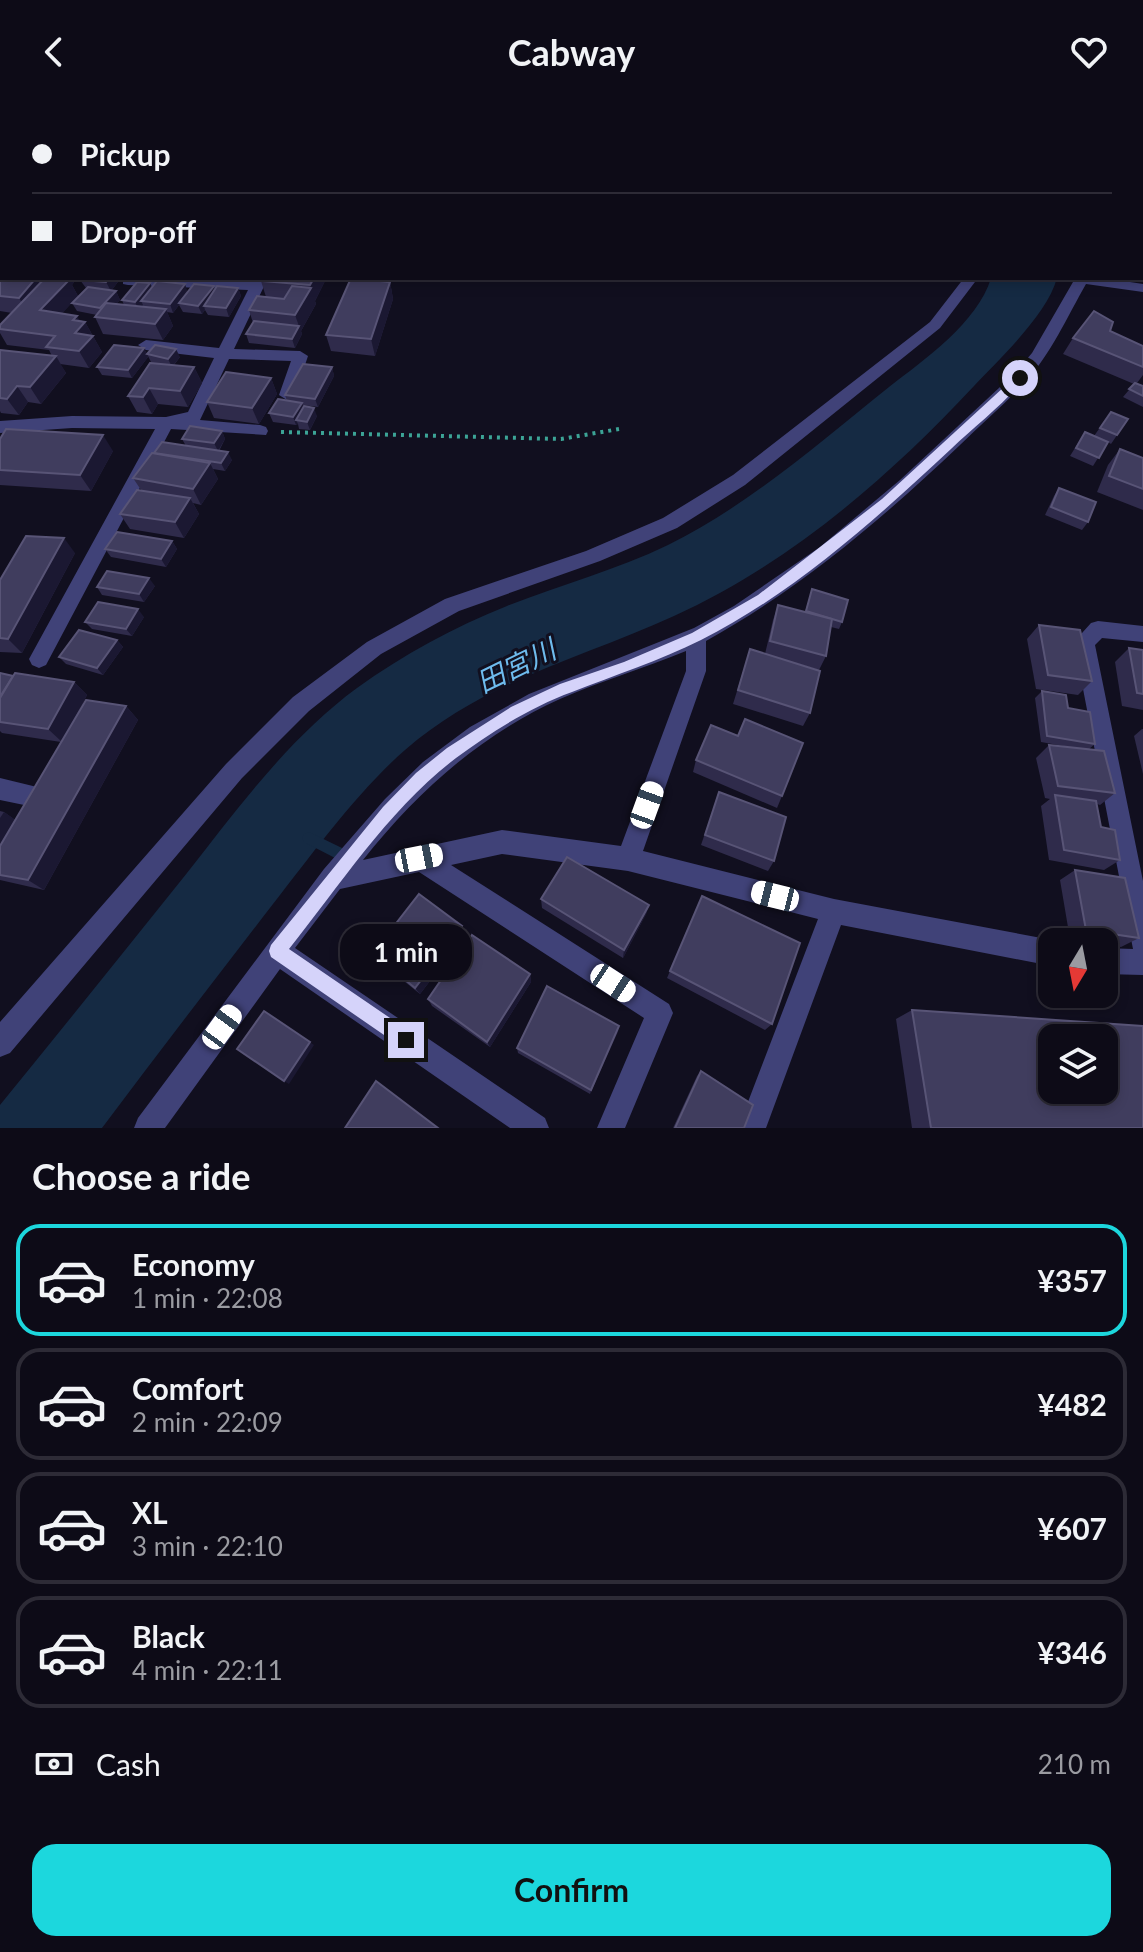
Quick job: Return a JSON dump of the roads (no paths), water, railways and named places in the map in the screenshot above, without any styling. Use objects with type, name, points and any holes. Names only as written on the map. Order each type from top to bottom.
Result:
[{"type":"street","points":[[39,659],[166,423],[194,416],[259,282],[129,280]]},
{"type":"street","points":[[0,1043],[234,771],[301,704],[374,648],[452,605],[593,556],[670,523],[739,480],[935,325],[969,280]]},
{"type":"street","points":[[148,1128],[333,878],[421,778],[483,731],[564,688],[628,666],[696,636],[763,598],[816,559],[886,502],[1009,388],[1038,355],[1081,280]]},
{"type":"street","points":[[1094,280],[1143,288]]},
{"type":"street","points":[[146,345],[225,354],[300,356],[287,395]]},
{"type":"street","points":[[8,431],[72,422],[166,423],[260,431]]},
{"type":"street","points":[[1143,634],[1098,629],[1084,642],[1143,943]]},
{"type":"street","points":[[628,859],[696,671],[696,636]]},
{"type":"street","points":[[0,789],[29,795]]},
{"type":"street","points":[[333,878],[502,842],[628,859],[834,911],[1038,950]]},
{"type":"street","points":[[419,858],[660,1013],[611,1128]]},
{"type":"street","points":[[752,1128],[834,911]]},
{"type":"street","points":[[277,951],[535,1128]]},
{"type":"street","points":[[1118,961],[1143,962]]},
{"type":"water","name":"田宮川","points":[[990,280],[1056,280],[1043,307],[1022,335],[941,420],[872,485],[797,545],[716,595],[674,616],[501,688],[436,726],[405,750],[370,784],[336,824],[102,1128],[0,1128],[0,1105],[246,799],[287,751],[333,707],[392,664],[448,632],[507,606],[648,554],[727,511],[783,472],[933,352],[962,325]]},
{"type":"waterway","points":[[309,838],[337,853]]}]
